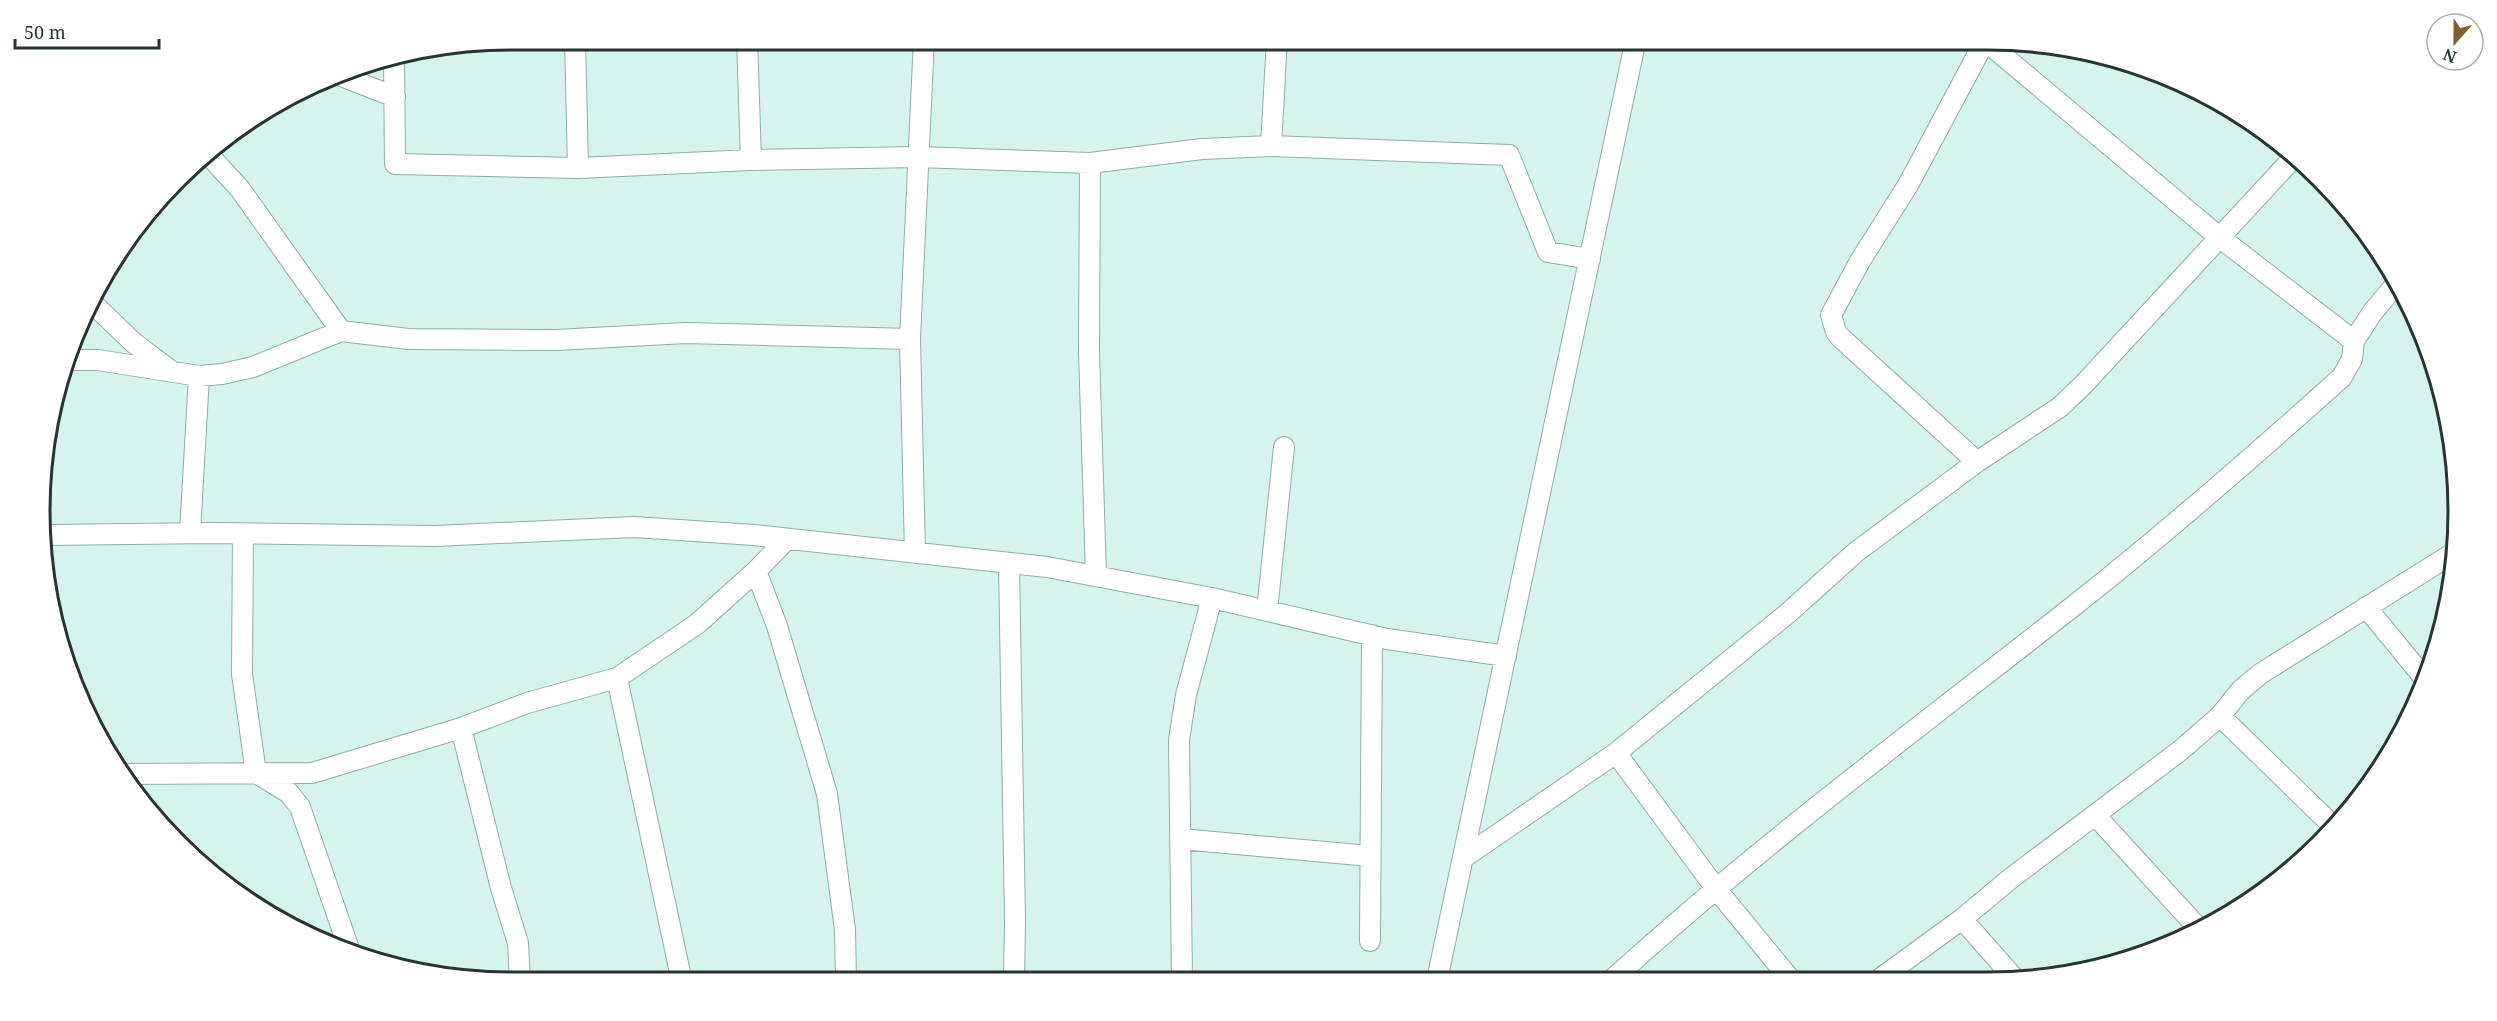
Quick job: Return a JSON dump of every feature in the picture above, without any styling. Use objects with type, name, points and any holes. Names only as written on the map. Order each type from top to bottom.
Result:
[{"type":"street","points":[[575,50],[578,168]]},
{"type":"street","points":[[747,50],[751,159]]},
{"type":"street","points":[[915,553],[910,339],[923,50]]},
{"type":"street","points":[[1271,146],[1276,50]]},
{"type":"street","points":[[1439,972],[1634,50]]},
{"type":"street","points":[[1977,462],[1840,337],[1836,332],[1831,315],[1860,261],[1908,186],[1979,50]]},
{"type":"street","points":[[1996,50],[2219,237],[2354,341]]},
{"type":"street","points":[[394,64],[395,164],[578,168],[751,159],[918,157],[1090,163],[1202,149],[1271,146],[1509,155],[1548,252],[1590,259]]},
{"type":"street","points":[[349,79],[395,97]]},
{"type":"street","points":[[213,159],[240,189],[341,331]]},
{"type":"street","points":[[1090,163],[1089,352],[1096,575]]},
{"type":"street","points":[[1463,858],[1616,753],[1787,614],[1856,552],[1977,462],[2060,407],[2083,386],[2289,163]]},
{"type":"street","points":[[1621,972],[1660,936],[2230,478],[2342,376],[2352,359],[2354,341],[2372,313],[2393,294]]},
{"type":"street","points":[[97,307],[134,343],[174,372]]},
{"type":"street","points":[[75,360],[99,360],[198,376],[222,374],[253,367],[341,331],[408,339],[556,340],[686,333],[910,339]]},
{"type":"street","points":[[190,533],[198,376]]},
{"type":"street","points":[[1267,611],[1284,447]]},
{"type":"street","points":[[50,535],[190,533],[435,536],[634,527],[787,539],[1009,563],[1096,575],[1212,598],[1372,635],[1506,656]]},
{"type":"street","points":[[243,534],[242,674],[256,773]]},
{"type":"street","points":[[132,774],[312,773],[461,728],[527,703],[617,678],[697,624],[756,571],[787,539]]},
{"type":"street","points":[[1889,972],[1962,919],[2010,879],[2181,750],[2220,716],[2241,690],[2260,674],[2445,558]]},
{"type":"street","points":[[1009,563],[1014,972]]},
{"type":"street","points":[[756,571],[777,626],[827,794],[845,930],[846,972]]},
{"type":"street","points":[[1182,972],[1179,740],[1186,695],[1212,598]]},
{"type":"street","points":[[2366,607],[2418,671]]},
{"type":"street","points":[[1370,941],[1372,635]]},
{"type":"street","points":[[617,678],[680,972]]},
{"type":"street","points":[[2220,716],[2327,820]]},
{"type":"street","points":[[461,728],[501,888],[518,943],[519,972]]},
{"type":"street","points":[[1616,753],[1717,890],[1784,972]]},
{"type":"street","points":[[256,773],[289,793],[300,807],[346,941]]},
{"type":"street","points":[[2095,815],[2193,922]]},
{"type":"street","points":[[1181,839],[1370,856]]},
{"type":"street","points":[[1962,919],[2008,971]]}]
